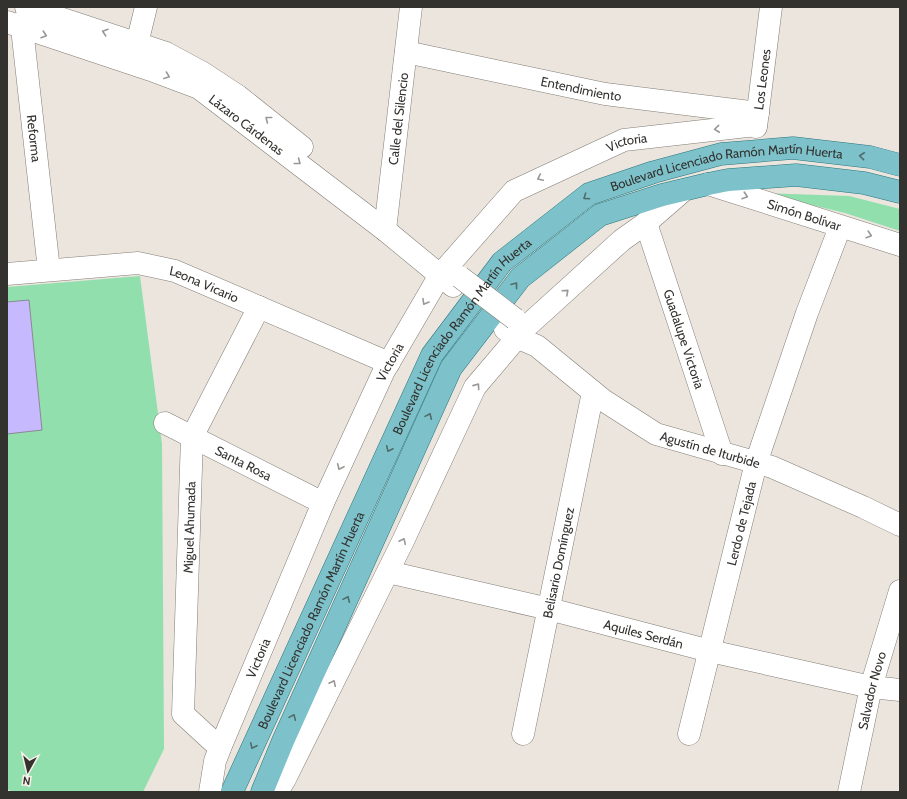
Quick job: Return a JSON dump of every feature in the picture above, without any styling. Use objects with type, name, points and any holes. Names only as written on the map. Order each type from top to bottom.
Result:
[{"type":"main road","name":"Boulevard Licenciado Ramón Martín Huerta","points":[[232,792],[432,355],[502,262],[589,194],[654,172],[721,154],[793,148],[870,157],[900,165]]},
{"type":"main road","name":"Boulevard Licenciado Ramón Martín Huerta","points":[[262,792],[289,726],[451,368],[520,278],[600,215],[662,195],[708,184],[728,180],[796,175],[864,183],[900,192]]},
{"type":"street","points":[[132,64],[146,7]]},
{"type":"street","name":"Calle del Silencio","points":[[386,221],[410,7]]},
{"type":"street","name":"Los Leones","points":[[753,151],[771,7]]},
{"type":"street","name":"Lázaro Cárdenas","points":[[23,14],[138,43],[166,53],[203,73],[238,96],[450,276],[515,328]]},
{"type":"street","name":"Lázaro Cárdenas","points":[[23,14],[132,64],[199,88],[386,221]]},
{"type":"street","name":"Reforma","points":[[23,14],[49,270]]},
{"type":"street","name":"Entendimiento","points":[[406,52],[605,94],[757,119]]},
{"type":"street","name":"Victoria","points":[[210,792],[215,761],[220,748],[323,503],[389,363],[450,276],[514,190],[624,140],[757,119]]},
{"type":"street","name":"Simón Bolívar","points":[[708,184],[900,245]]},
{"type":"street","points":[[277,792],[285,779],[388,572],[475,387],[515,328],[622,240],[646,223],[684,190]]},
{"type":"street","name":"Guadalupe Victoria","points":[[646,223],[722,454]]},
{"type":"street","name":"Lerdo de Tejada","points":[[689,734],[756,463],[807,313],[840,227]]},
{"type":"street","name":"Leona Vicario","points":[[7,274],[138,263],[175,271],[389,363]]},
{"type":"street","name":"Miguel Ahumada","points":[[220,748],[183,714],[192,437],[259,307]]},
{"type":"street","name":"Agustín de Iturbide","points":[[515,328],[593,392],[656,434],[772,467],[900,525]]},
{"type":"street","name":"Belisario Domínguez","points":[[523,734],[593,392]]},
{"type":"street","name":"Santa Rosa","points":[[165,423],[323,503]]},
{"type":"street","name":"Aquiles Serdán","points":[[388,572],[549,609],[710,651],[871,686],[900,690]]},
{"type":"street","name":"Salvador Novo","points":[[849,792],[871,686],[900,591]]},
{"type":"green space","points":[[762,193],[849,196],[900,209],[900,231],[845,213]]},
{"type":"green space","points":[[140,276],[162,444],[164,749],[143,792],[13,792],[7,789],[7,287]]},
{"type":"building","points":[[29,300],[42,430],[7,434],[7,302]]}]
